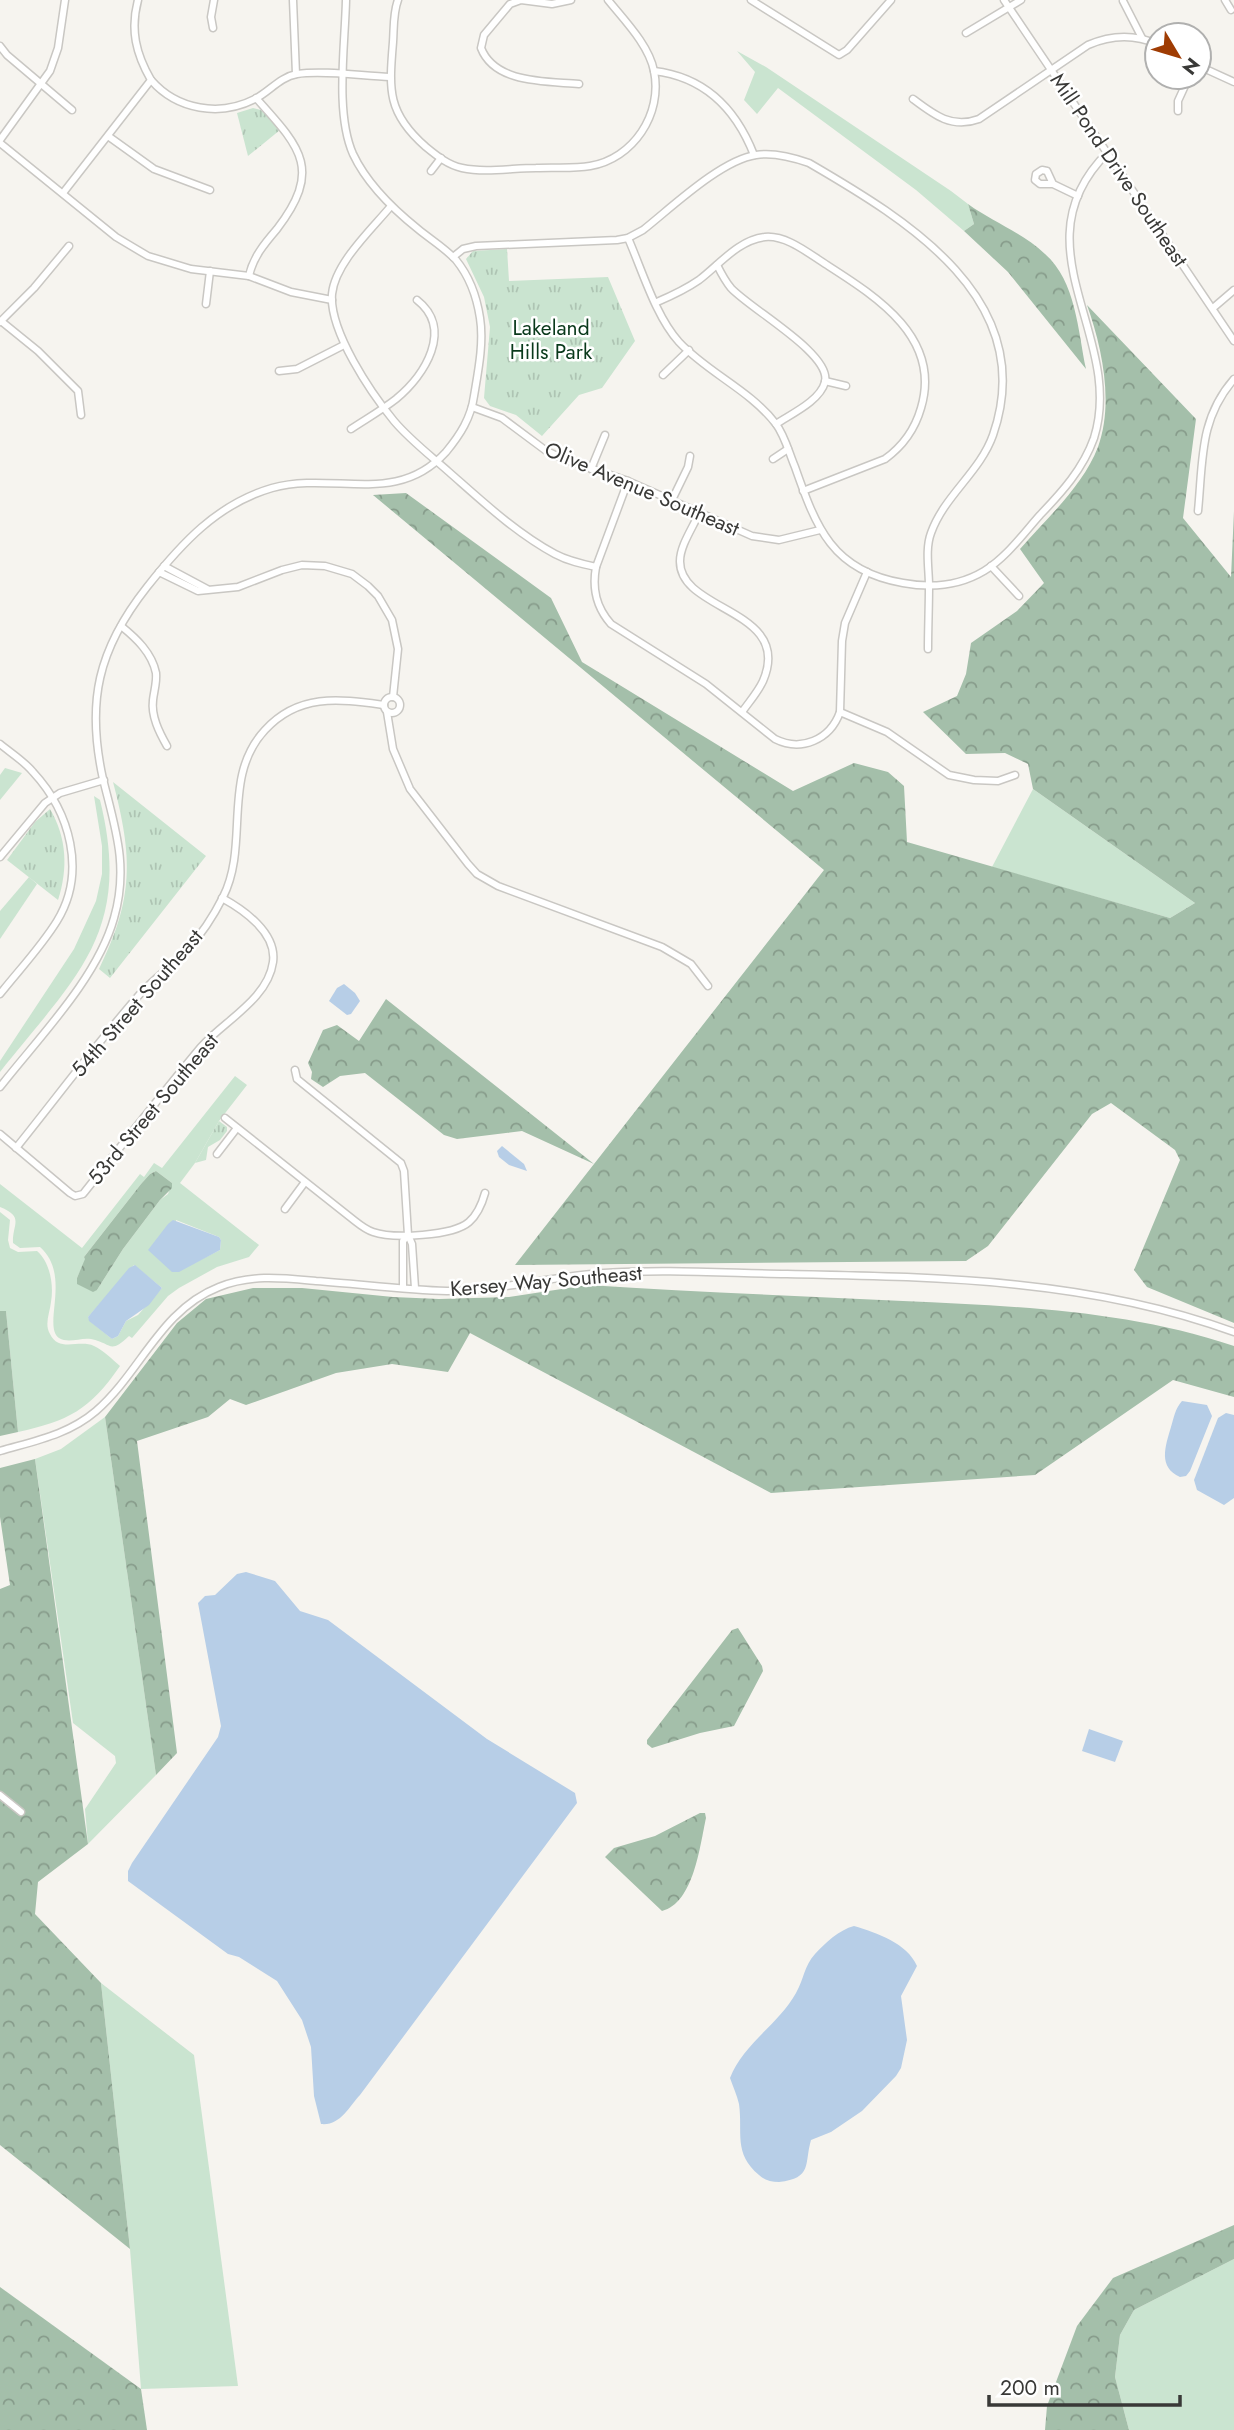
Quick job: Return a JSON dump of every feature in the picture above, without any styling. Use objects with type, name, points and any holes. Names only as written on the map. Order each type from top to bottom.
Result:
[{"type":"street","points":[[65,0],[53,65],[42,85],[0,142],[116,237],[140,251],[173,265],[249,276],[291,292],[332,300]]},
{"type":"street","points":[[138,0],[134,37],[142,64],[151,80],[170,97],[192,107],[226,108],[256,98],[277,82],[296,74],[390,77]]},
{"type":"street","points":[[213,28],[211,17],[214,0]]},
{"type":"street","points":[[293,0],[296,74]]},
{"type":"street","points":[[0,1087],[96,963],[108,935],[119,892],[120,844],[94,728],[100,674],[112,640],[121,626],[162,569],[200,527],[220,513],[249,497],[309,481],[392,484],[411,478],[437,461],[457,438],[472,407],[481,322],[472,290],[453,257],[391,206],[365,173],[352,150],[343,111],[346,0]]},
{"type":"street","points":[[398,0],[390,77],[391,100],[399,118],[411,133],[441,158],[455,166],[477,170],[588,166],[612,159],[631,145],[647,124],[653,105],[654,71],[634,33],[608,0]]},
{"type":"street","points":[[570,0],[552,4],[521,0],[510,4],[484,35],[481,48],[485,56],[498,67],[514,75],[533,80],[579,84]]},
{"type":"street","points":[[751,0],[839,55],[847,50],[891,0]]},
{"type":"street","name":"Mill Pond Drive Southeast","points":[[1004,0],[1234,341]]},
{"type":"street","points":[[967,33],[1021,0]]},
{"type":"street","points":[[1225,0],[1231,10]]},
{"type":"street","points":[[913,99],[937,116],[958,124],[979,119],[1088,45],[1102,39],[1142,38],[1123,1]]},
{"type":"street","points":[[0,46],[72,110]]},
{"type":"street","points":[[654,71],[687,79],[718,99],[736,118],[754,155]]},
{"type":"street","points":[[1213,72],[1234,82]]},
{"type":"street","points":[[63,193],[151,80]]},
{"type":"street","points":[[1178,111],[1178,100],[1182,91]]},
{"type":"street","points":[[249,276],[262,248],[295,204],[302,170],[300,155],[293,140],[256,98]]},
{"type":"street","points":[[108,136],[154,169],[210,190]]},
{"type":"street","points":[[628,238],[671,331],[689,350],[750,398],[776,424],[820,530],[843,556],[867,572],[898,582],[947,585],[981,573],[992,566],[1068,485],[1089,450],[1098,418],[1096,360],[1071,271],[1070,229],[1078,196],[1093,167],[1108,152]]},
{"type":"street","points":[[453,257],[463,248],[476,246],[582,243],[628,238],[643,230],[726,166],[754,155],[783,156],[809,163],[899,220],[949,260],[963,276],[985,311],[1002,369],[1002,397],[992,438],[980,461],[943,508],[930,534],[928,649]]},
{"type":"street","points":[[431,171],[441,158]]},
{"type":"street","points":[[1053,184],[1078,196]]},
{"type":"street","points":[[391,206],[344,264],[333,289],[335,322],[344,345],[384,408],[397,424],[437,461],[543,547],[563,558],[596,567]]},
{"type":"street","points":[[657,302],[699,280],[744,244],[768,237],[794,244],[872,295],[901,321],[918,350],[925,375],[923,403],[915,425],[894,453],[874,464],[803,491]]},
{"type":"street","points":[[69,246],[1,322],[38,351],[78,391],[81,415]]},
{"type":"street","points":[[717,265],[732,289],[816,356],[826,373],[825,381],[813,398],[776,424]]},
{"type":"street","points":[[206,304],[210,271]]},
{"type":"street","points":[[1213,308],[1234,290]]},
{"type":"street","points":[[351,429],[398,397],[418,374],[433,347],[433,317],[416,300]]},
{"type":"street","points":[[279,371],[297,369],[344,345]]},
{"type":"street","points":[[663,375],[689,350]]},
{"type":"street","points":[[1198,511],[1206,427],[1212,409],[1234,379]]},
{"type":"street","points":[[825,381],[846,386]]},
{"type":"street","name":"Olive Avenue Southeast","points":[[472,407],[502,418],[554,455],[628,481],[700,511],[738,531],[767,539],[789,538],[820,530]]},
{"type":"street","points":[[591,469],[605,435]]},
{"type":"street","points":[[772,459],[788,449]]},
{"type":"street","points":[[672,500],[688,467],[690,456]]},
{"type":"street","points":[[628,481],[596,567],[593,583],[602,614],[611,624],[706,684],[775,739],[794,746],[818,740],[828,733],[840,712],[845,623],[867,572]]},
{"type":"street","points":[[700,511],[680,555],[682,573],[698,592],[742,617],[755,628],[766,651],[764,678],[742,712]]},
{"type":"street","points":[[162,569],[189,588],[198,590],[232,589],[291,567],[313,565],[334,567],[357,577],[378,596],[392,620],[398,649],[393,697]]},
{"type":"street","points":[[992,566],[1019,597]]},
{"type":"street","points":[[121,626],[142,644],[153,664],[156,679],[152,705],[167,746]]},
{"type":"street","points":[[387,712],[395,713],[401,707],[398,699],[393,697],[386,700],[384,705],[393,750],[404,778],[477,874],[505,888],[662,947],[691,964],[708,986]]},
{"type":"street","name":"54th Street Southeast","points":[[16,1148],[141,994],[191,946],[222,898],[237,846],[242,771],[257,739],[278,719],[308,703],[340,699],[384,705]]},
{"type":"street","points":[[840,712],[887,732],[949,775],[999,781],[1015,775]]},
{"type":"street","points":[[0,744],[31,769],[52,798],[64,820],[72,846],[73,862],[69,892],[56,922],[0,994]]},
{"type":"street","points":[[0,857],[37,810],[52,798],[104,780]]},
{"type":"street","name":"53rd Street Southeast","points":[[16,1148],[70,1193],[75,1196],[83,1194],[204,1044],[251,1000],[265,981],[274,959],[270,943],[255,921],[222,898]]},
{"type":"street","points":[[295,1070],[297,1079],[401,1163],[415,1288]]},
{"type":"street","points":[[225,1118],[362,1226],[375,1233],[408,1235],[447,1232],[459,1228],[469,1222],[481,1207],[485,1194]]},
{"type":"street","points":[[217,1154],[237,1128]]},
{"type":"street","points":[[0,1134],[16,1148]]},
{"type":"street","points":[[285,1209],[305,1182]]},
{"type":"street","points":[[403,1287],[403,1241],[408,1235]]},
{"type":"street","name":"Kersey Way Southeast","points":[[0,1451],[56,1435],[88,1418],[111,1396],[170,1320],[193,1301],[219,1287],[263,1278],[462,1290],[625,1272],[956,1280],[1086,1292],[1152,1306],[1234,1332]]},
{"type":"street","points":[[0,1796],[21,1812]]},
{"type":"green space","points":[[737,51],[766,67],[951,191],[968,204],[974,224],[964,231],[916,190],[778,88],[757,114],[744,100],[755,72]]},
{"type":"green space","points":[[253,108],[261,110],[280,130],[248,156],[237,113]]},
{"type":"green space","points":[[968,204],[1027,240],[1055,265],[1074,307],[1086,369],[1008,272],[964,231],[974,224]]},
{"type":"green space","name":"Lakeland Hills Park","points":[[507,249],[509,281],[608,277],[635,341],[602,388],[579,395],[542,436],[516,415],[490,406],[484,398],[490,327],[484,297],[466,259],[473,251]]},
{"type":"green space","points":[[1087,305],[1196,419],[1183,518],[1231,577],[1234,511],[1234,1323],[1147,1287],[1134,1270],[1180,1160],[1175,1150],[1111,1103],[1092,1114],[988,1246],[966,1261],[515,1265],[824,870],[373,495],[406,493],[551,598],[582,662],[793,791],[854,763],[888,772],[904,786],[907,842],[1170,918],[1195,903],[1033,789],[1028,764],[1005,753],[966,754],[923,712],[957,696],[966,674],[971,643],[1017,611],[1044,583],[1020,549],[1064,501],[1083,475],[1098,447],[1103,430],[1106,394],[1104,375]]},
{"type":"green space","points":[[5,768],[22,773],[0,800],[0,775]]},
{"type":"green space","points":[[113,782],[206,856],[110,978],[99,969],[119,921],[127,877],[124,833]]},
{"type":"green space","points":[[1033,789],[1195,903],[1170,918],[992,867]]},
{"type":"green space","points":[[94,796],[100,800],[108,846],[109,885],[103,919],[91,950],[74,979],[0,1072],[0,1061],[74,949],[96,901],[102,874],[102,846]]},
{"type":"green space","points":[[50,809],[63,842],[63,877],[58,900],[7,860],[35,822]]},
{"type":"green space","points":[[29,877],[37,884],[0,939],[0,911]]},
{"type":"green space","points":[[386,999],[594,1164],[522,1131],[457,1139],[444,1135],[365,1073],[340,1076],[323,1087],[311,1079],[312,1072],[308,1063],[323,1030],[337,1025],[359,1041]]},
{"type":"green space","points":[[235,1076],[247,1085],[219,1121],[180,1183],[259,1245],[249,1257],[217,1267],[179,1288],[168,1296],[132,1338],[129,1336],[118,1345],[110,1346],[91,1339],[59,1338],[53,1323],[56,1285],[54,1271],[49,1258],[40,1247],[20,1248],[13,1243],[16,1222],[12,1214],[0,1207],[0,1184],[82,1248],[140,1174],[144,1177],[154,1163],[162,1168]],"holes":[[[156,1171],[172,1183],[168,1194],[160,1200],[123,1249],[97,1290],[77,1278],[86,1259],[84,1257],[141,1184]],[[176,1220],[219,1237],[220,1250],[176,1272]],[[134,1265],[162,1288],[138,1315],[126,1321],[118,1336],[112,1339],[88,1317]]]},
{"type":"green space","points":[[219,1121],[227,1127],[227,1131],[220,1140],[208,1147],[206,1160],[195,1163]]},
{"type":"green space","points":[[156,1171],[172,1183],[172,1188],[123,1249],[97,1290],[93,1292],[77,1284],[84,1257],[141,1184]]},
{"type":"green space","points":[[0,1212],[10,1220],[10,1248],[18,1252],[37,1251],[48,1267],[52,1295],[47,1326],[54,1340],[64,1344],[94,1346],[120,1366],[98,1393],[76,1411],[51,1423],[18,1432],[6,1311],[0,1311]]},
{"type":"green space","points":[[588,1285],[986,1305],[1070,1312],[1153,1324],[1234,1346],[1234,1397],[1173,1380],[1035,1475],[771,1493],[470,1333],[448,1372],[392,1364],[336,1373],[246,1405],[230,1399],[208,1417],[137,1441],[177,1753],[156,1775],[105,1417],[177,1323],[206,1299],[253,1288],[302,1288],[439,1299],[509,1297]]},
{"type":"green space","points":[[0,1311],[6,1311],[18,1432],[0,1436]]},
{"type":"green space","points":[[105,1417],[156,1775],[88,1844],[85,1809],[116,1763],[115,1756],[73,1723],[35,1459],[61,1449]]},
{"type":"green space","points":[[35,1459],[88,1844],[38,1882],[35,1914],[101,1983],[130,2249],[0,2145],[0,1589],[10,1585],[0,1517],[0,1468]]},
{"type":"green space","points":[[738,1628],[763,1671],[734,1726],[652,1748],[647,1744],[647,1740],[732,1630]]},
{"type":"green space","points":[[705,1813],[706,1818],[694,1872],[682,1897],[673,1906],[662,1911],[605,1857],[614,1848],[655,1836]]},
{"type":"green space","points":[[101,1983],[194,2055],[238,2386],[141,2389],[130,2249]]},
{"type":"green space","points":[[1234,2225],[1234,2259],[1134,2310],[1120,2335],[1115,2377],[1129,2430],[1045,2430],[1047,2406],[1077,2326],[1113,2278]]},
{"type":"green space","points":[[1234,2259],[1234,2430],[1129,2430],[1115,2377],[1120,2335],[1134,2310]]},
{"type":"green space","points":[[0,2287],[141,2389],[147,2430],[0,2430]]},
{"type":"water","points":[[344,984],[360,1001],[351,1014],[347,1015],[329,1001],[337,988]]},
{"type":"water","points":[[502,1146],[524,1164],[527,1171],[509,1165],[499,1157],[497,1151]]},
{"type":"water","points":[[173,1220],[219,1237],[220,1250],[179,1272],[172,1272],[148,1250]]},
{"type":"water","points":[[135,1265],[162,1288],[149,1305],[126,1321],[118,1336],[112,1339],[89,1321],[88,1317],[129,1268]]},
{"type":"water","points":[[1182,1401],[1207,1405],[1212,1416],[1190,1471],[1186,1476],[1180,1477],[1168,1468],[1165,1456],[1174,1416]]},
{"type":"water","points":[[1226,1413],[1234,1415],[1234,1498],[1224,1505],[1197,1490],[1194,1480],[1218,1418]]},
{"type":"water","points":[[246,1572],[275,1581],[300,1611],[328,1620],[487,1739],[575,1793],[577,1803],[360,2095],[339,2119],[328,2124],[321,2124],[314,2096],[311,2047],[302,2020],[277,1981],[239,1957],[228,1954],[128,1881],[128,1871],[132,1863],[218,1737],[221,1726],[198,1603],[205,1596],[215,1595],[237,1574]]},
{"type":"water","points":[[1089,1729],[1123,1741],[1115,1762],[1082,1751]]},
{"type":"water","points":[[854,1926],[899,1945],[917,1966],[901,1996],[907,2040],[901,2068],[862,2111],[831,2132],[811,2140],[807,2163],[802,2173],[790,2180],[768,2180],[751,2167],[742,2151],[739,2104],[730,2078],[743,2055],[789,2004],[815,1954],[833,1937]]}]
